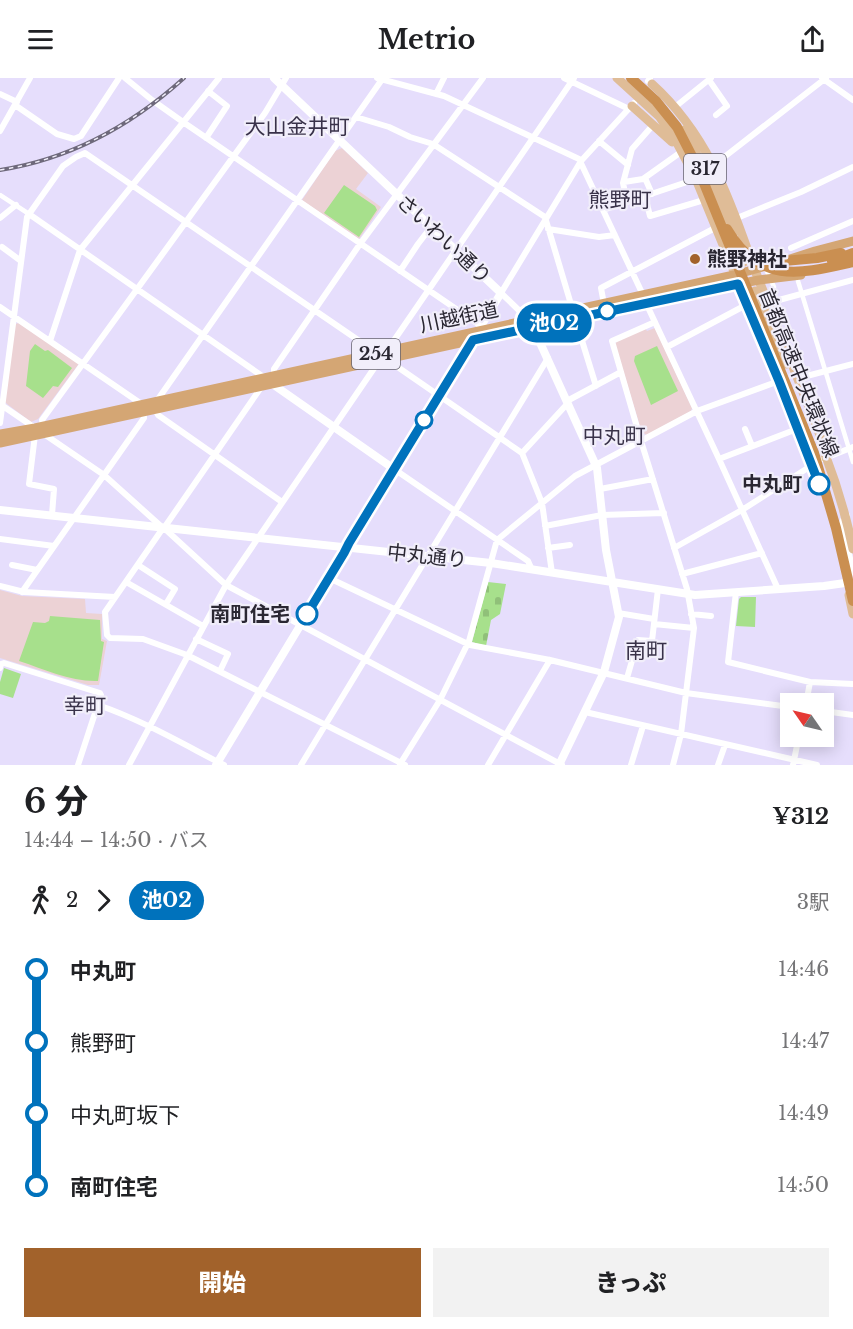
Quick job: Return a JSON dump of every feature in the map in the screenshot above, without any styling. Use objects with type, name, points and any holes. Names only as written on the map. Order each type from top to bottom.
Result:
[{"type":"highway","name":"首都高速中央環状線","points":[[633,78],[649,91],[666,110],[684,136],[701,172],[815,453],[830,497],[851,583]]},
{"type":"highway","name":"首都高速中央環状線","points":[[684,136],[814,453],[828,497],[853,601]]},
{"type":"highway","points":[[684,136],[698,159],[731,230],[754,256],[775,266],[797,269],[822,264],[853,252]]},
{"type":"highway","points":[[684,136],[728,231],[752,258],[768,267],[793,273],[810,272],[853,263]]},
{"type":"highway","name":"川越街道","points":[[736,280],[754,269],[853,241]]},
{"type":"highway","points":[[784,261],[853,252]]},
{"type":"highway","name":"川越街道","points":[[0,434],[39,430],[382,356],[473,340],[574,314],[646,302],[736,280],[759,280],[811,274],[853,263]]},
{"type":"highway","name":"川越街道","points":[[574,314],[604,304],[646,302]]},
{"type":"highway","name":"川越街道","points":[[382,356],[479,329],[532,324]]},
{"type":"highway","name":"川越街道","points":[[0,443],[39,430]]},
{"type":"highway","points":[[841,548],[851,583]]},
{"type":"main road","name":"317","points":[[618,78],[659,116],[680,140],[698,177],[732,260]]},
{"type":"main road","name":"317","points":[[649,80],[675,107],[714,165],[799,378],[826,450],[826,458]]},
{"type":"main road","name":"317","points":[[649,80],[681,125],[700,157],[744,262]]},
{"type":"main road","points":[[630,108],[653,125],[681,151]]},
{"type":"main road","name":"317","points":[[659,116],[696,179],[736,280],[749,297],[826,458],[850,515],[853,549]]},
{"type":"main road","name":"317","points":[[749,297],[797,429],[813,464]]},
{"type":"main road","name":"317","points":[[749,297],[824,496],[851,583],[853,614]]},
{"type":"street","points":[[0,131],[30,78]]},
{"type":"street","points":[[0,94],[57,134],[74,139],[81,136],[119,78]]},
{"type":"street","points":[[125,78],[150,99],[428,290],[479,329]]},
{"type":"street","points":[[50,341],[80,250],[219,78]]},
{"type":"street","name":"さいわい通り","points":[[219,764],[346,548],[501,293],[339,141],[284,82],[274,78]]},
{"type":"street","points":[[436,94],[444,78]]},
{"type":"street","points":[[483,78],[360,244],[268,381],[214,454],[115,597],[105,612],[107,635],[110,638],[143,639],[187,655],[402,764],[440,700],[468,644],[497,540],[575,476],[697,411],[779,381]]},
{"type":"street","points":[[564,78],[573,80],[630,108]]},
{"type":"street","points":[[282,502],[158,415],[155,405],[381,79],[436,94],[462,104],[581,161],[778,589]]},
{"type":"street","points":[[675,107],[710,79],[727,106],[716,115]]},
{"type":"street","points":[[714,165],[824,79],[853,100]]},
{"type":"street","points":[[129,765],[203,626],[256,538],[573,80]]},
{"type":"street","points":[[1,404],[104,475],[226,585],[560,765],[604,672],[619,621],[618,613],[607,554],[597,466],[532,324],[501,293],[581,161],[639,98],[649,80]]},
{"type":"street","points":[[52,515],[54,489],[29,483],[42,420],[265,113],[284,82]]},
{"type":"street","points":[[206,138],[227,106],[208,91]]},
{"type":"street","points":[[356,117],[389,126],[410,137],[433,144],[545,217],[596,386]]},
{"type":"street","points":[[627,202],[624,182],[632,149],[653,125]]},
{"type":"street","points":[[599,141],[628,165]]},
{"type":"street","points":[[624,182],[645,178],[681,151]]},
{"type":"street","points":[[0,423],[27,217],[63,166],[85,153],[522,453],[542,503],[552,573]]},
{"type":"street","points":[[736,218],[853,168]]},
{"type":"street","points":[[645,178],[652,194]]},
{"type":"street","points":[[603,210],[696,179]]},
{"type":"street","points":[[0,195],[528,561],[532,570]]},
{"type":"street","points":[[645,196],[650,216],[704,200]]},
{"type":"street","points":[[0,218],[15,205]]},
{"type":"street","points":[[791,248],[853,220]]},
{"type":"street","points":[[400,271],[431,227]]},
{"type":"street","points":[[548,228],[599,237],[615,235]]},
{"type":"street","points":[[604,304],[601,288],[715,228]]},
{"type":"street","points":[[2,247],[21,261]]},
{"type":"street","points":[[762,259],[774,291]]},
{"type":"street","points":[[768,303],[853,280]]},
{"type":"street","points":[[798,281],[851,448],[853,462]]},
{"type":"street","points":[[667,348],[749,297]]},
{"type":"street","points":[[0,307],[143,408],[144,418],[22,592]]},
{"type":"street","points":[[655,322],[612,341],[688,594],[691,614],[693,628],[686,693],[681,734],[673,765]]},
{"type":"street","points":[[301,765],[548,358]]},
{"type":"street","points":[[799,378],[853,364]]},
{"type":"street","points":[[522,453],[568,402],[621,372]]},
{"type":"street","points":[[745,429],[752,446]]},
{"type":"street","points":[[719,459],[797,429]]},
{"type":"street","points":[[674,548],[742,510],[813,464],[851,448]]},
{"type":"street","points":[[600,489],[653,479]]},
{"type":"street","name":"中丸通り","points":[[0,510],[491,563],[698,595],[851,583]]},
{"type":"street","points":[[545,526],[602,515],[664,515]]},
{"type":"street","points":[[850,515],[842,525],[851,568],[851,583]]},
{"type":"street","points":[[0,539],[54,546]]},
{"type":"street","points":[[548,548],[570,545]]},
{"type":"street","points":[[682,574],[762,554]]},
{"type":"street","points":[[12,565],[37,570]]},
{"type":"street","points":[[138,565],[175,589],[166,604]]},
{"type":"street","points":[[329,578],[468,644],[604,672],[686,693],[780,705]]},
{"type":"street","points":[[126,582],[203,626]]},
{"type":"street","points":[[0,586],[22,592],[115,597]]},
{"type":"street","points":[[627,678],[638,640],[652,641],[658,589]]},
{"type":"street","points":[[736,592],[728,662],[810,682],[853,684]]},
{"type":"street","points":[[618,613],[693,628]]},
{"type":"street","points":[[691,614],[711,616]]},
{"type":"street","points":[[196,639],[228,654],[220,671]]},
{"type":"street","points":[[488,765],[550,660]]},
{"type":"street","points":[[0,668],[4,663],[99,692],[101,695],[78,765]]},
{"type":"street","points":[[808,693],[810,682]]},
{"type":"street","points":[[98,705],[149,727],[219,764]]},
{"type":"street","points":[[585,712],[794,762],[817,765]]},
{"type":"street","points":[[834,712],[853,715]]},
{"type":"street","points":[[631,765],[644,726]]},
{"type":"street","points":[[718,765],[725,745]]},
{"type":"street","points":[[794,762],[797,747]]},
{"type":"shaded area","points":[[342,148],[368,173],[356,189],[381,207],[359,239],[302,200],[335,151]]},
{"type":"shaded area","points":[[19,323],[78,363],[38,419],[31,422],[5,402],[15,324]]},
{"type":"shaded area","points":[[645,328],[647,331],[655,328],[692,408],[691,411],[647,435],[642,433],[615,344]]},
{"type":"shaded area","points":[[0,590],[22,596],[85,599],[86,613],[102,614],[102,639],[107,641],[99,685],[88,685],[0,658]]},
{"type":"green space","points":[[344,185],[375,206],[377,210],[359,237],[324,213]]},
{"type":"green space","points":[[35,344],[45,351],[48,350],[72,368],[58,387],[53,386],[43,398],[26,386],[30,351]]},
{"type":"green space","points":[[657,346],[678,391],[651,405],[634,361],[635,356]]},
{"type":"green space","points":[[488,582],[506,584],[500,614],[491,620],[486,646],[472,642]]},
{"type":"green space","points":[[741,597],[756,597],[755,627],[736,626]]},
{"type":"green space","points":[[50,616],[100,620],[101,641],[104,642],[98,681],[68,677],[19,661],[33,622],[45,623],[49,621]]},
{"type":"green space","points":[[4,668],[21,674],[13,698],[0,694],[0,682]]},
{"type":"railway","points":[[0,170],[51,158],[99,138],[143,111],[184,78]]},
{"type":"bus line","name":"池02","points":[[307,614],[473,340],[738,284],[819,484]]},
{"type":"place","name":"熊野神社","points":[[695,259]]},
{"type":"place","name":"中丸町","points":[[819,484]]},
{"type":"place","name":"南町住宅","points":[[307,614]]},
{"type":"district","name":"大山金井町","points":[[297,127]]},
{"type":"district","name":"熊野町","points":[[620,200]]},
{"type":"district","name":"中丸町","points":[[614,436]]},
{"type":"district","name":"南町","points":[[646,651]]},
{"type":"district","name":"幸町","points":[[85,706]]}]
